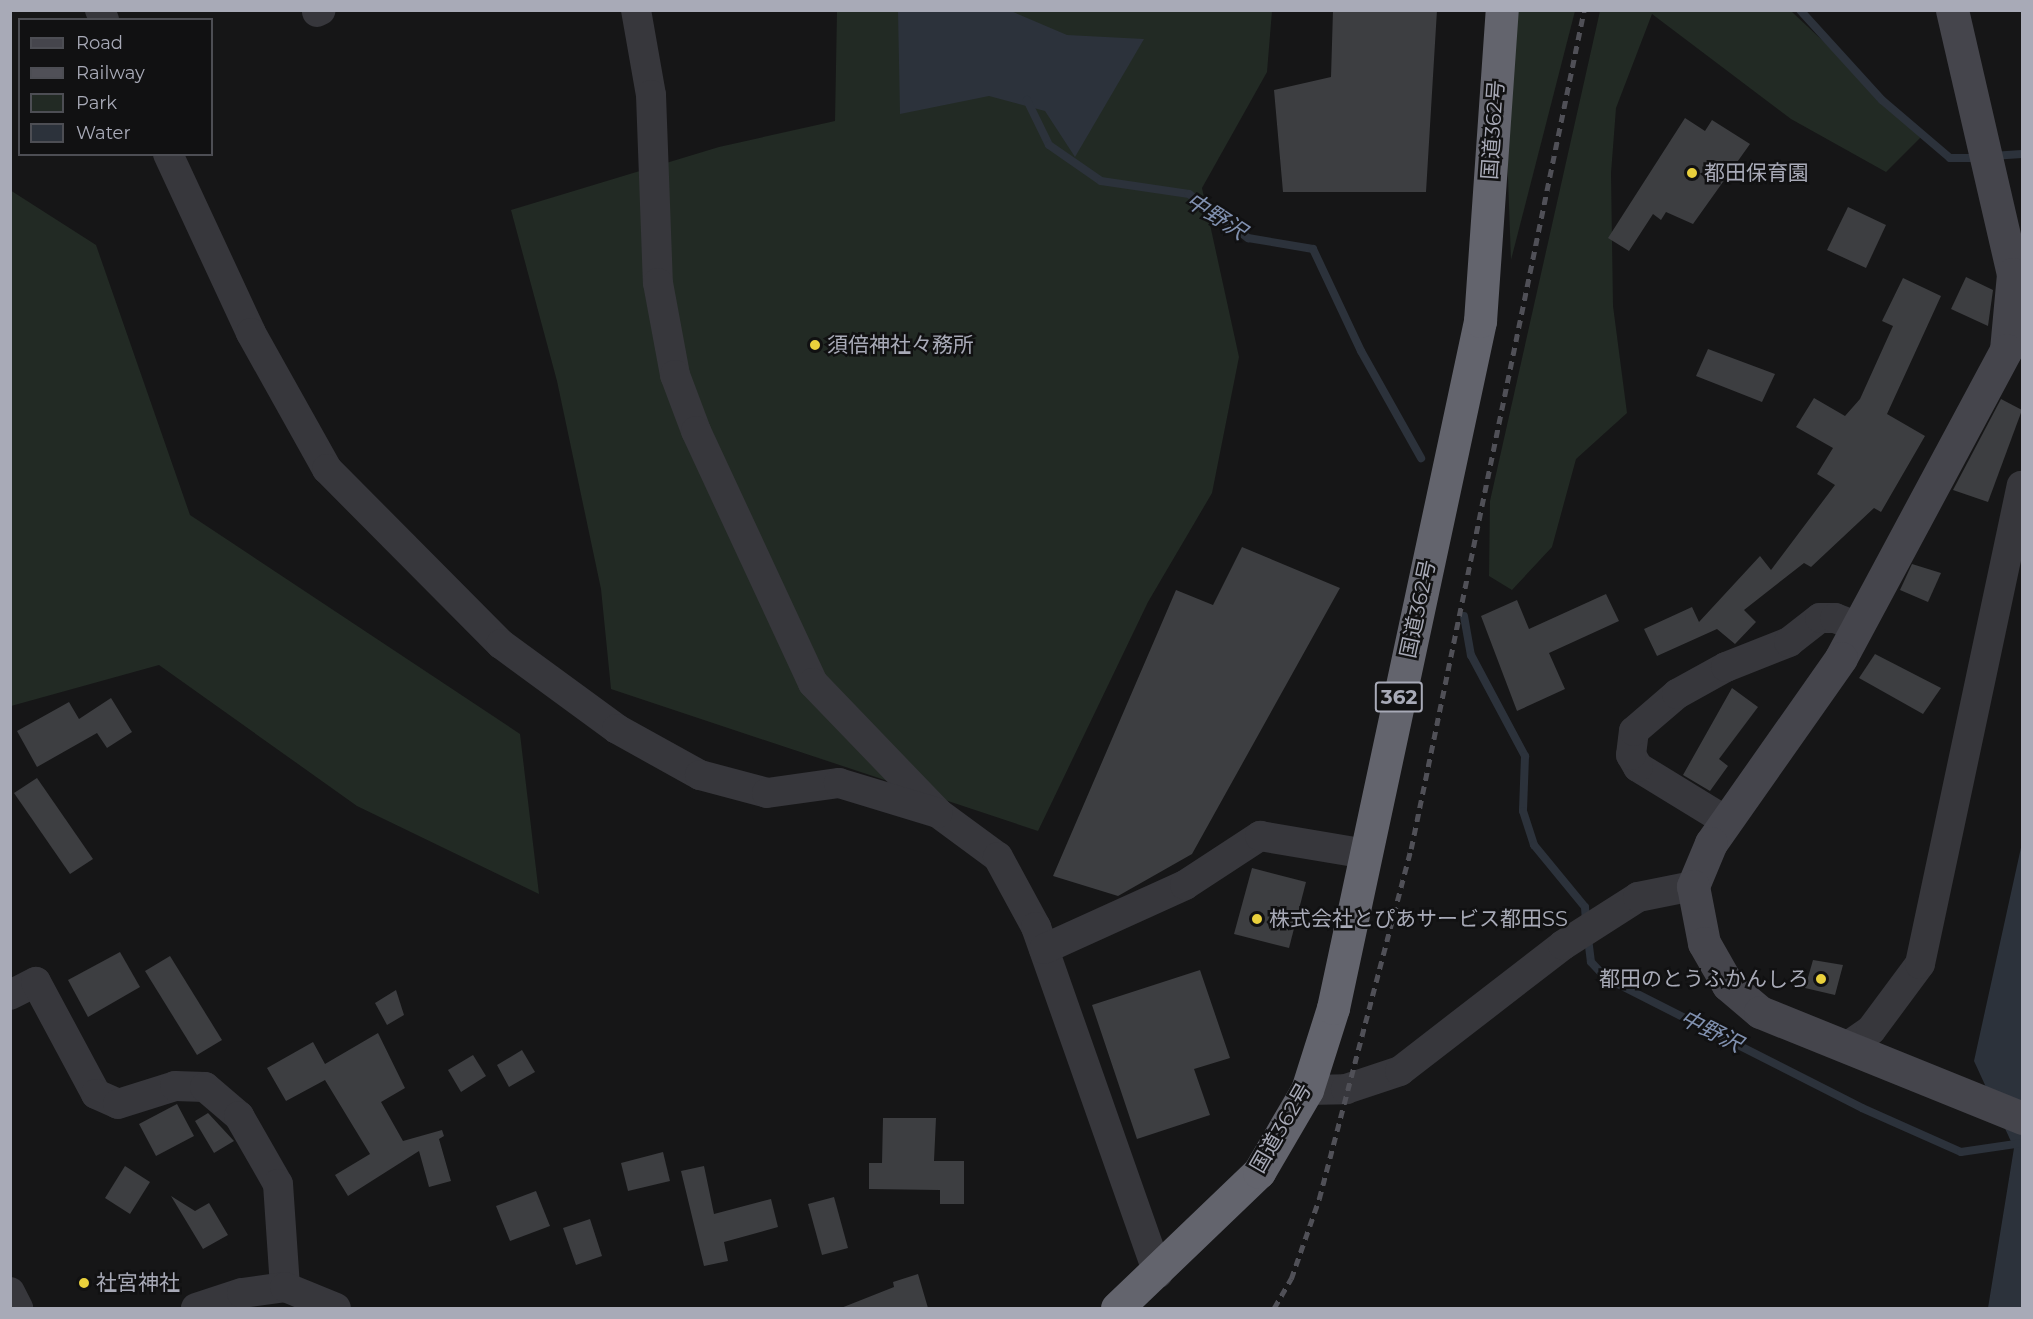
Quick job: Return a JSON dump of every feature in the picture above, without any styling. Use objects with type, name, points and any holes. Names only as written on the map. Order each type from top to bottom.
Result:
[{"type":"highway","name":"国道362号","points":[[1117,1308],[1158,1273],[1259,1172],[1307,1090],[1333,1008],[1480,321],[1502,10]]},
{"type":"street","points":[[636,10],[651,95],[658,283],[675,375],[692,422],[813,682],[938,813],[999,857],[1044,949],[1158,1273]]},
{"type":"street","points":[[1952,10],[2018,276],[2006,350],[1858,627],[1726,821],[1693,886],[1704,943],[1728,985],[1760,1012],[2022,1118]]},
{"type":"street","points":[[169,156],[251,333],[327,469],[501,644],[617,729],[700,775],[767,793],[839,783],[938,813]]},
{"type":"street","points":[[1848,1046],[1871,1030],[1920,964],[2022,486]]},
{"type":"street","points":[[1726,821],[1638,767],[1631,748],[1634,731],[1677,694],[1789,642],[1820,618],[1858,627]]},
{"type":"street","points":[[1044,949],[1185,885],[1260,836],[1366,854]]},
{"type":"street","points":[[1307,1090],[1346,1089],[1400,1071],[1563,945],[1629,903],[1693,886]]},
{"type":"street","points":[[10,995],[36,982],[96,1094],[118,1104],[175,1086],[205,1087],[239,1116],[278,1184],[285,1287]]},
{"type":"street","points":[[196,1308],[242,1293],[285,1287],[336,1308]]},
{"type":"street","points":[[10,1292],[18,1308]]},
{"type":"green space","points":[[837,11],[1272,11],[1267,72],[1202,188],[1239,357],[1212,493],[1148,602],[1038,831],[611,689],[601,589],[557,381],[511,210],[719,147],[835,121]]},
{"type":"green space","points":[[1518,11],[1575,11],[1511,260],[1507,151]]},
{"type":"green space","points":[[1600,11],[1791,11],[1923,135],[1886,172],[1791,119],[1652,14],[1616,108],[1611,173],[1613,306],[1627,413],[1576,459],[1552,547],[1512,590],[1489,576],[1490,501]]},
{"type":"green space","points":[[10,190],[96,245],[190,515],[520,734],[539,894],[357,806],[159,665],[11,706]]},
{"type":"water","points":[[898,11],[1011,11],[1067,35],[1144,39],[1075,157],[1045,111],[989,96],[900,114]]},
{"type":"water","points":[[2022,843],[2022,1308],[1988,1308],[2014,1148],[1974,1061]]},
{"type":"building","points":[[1333,10],[1437,10],[1426,192],[1283,192],[1274,90],[1331,77]]},
{"type":"building","points":[[1685,118],[1705,131],[1712,120],[1750,144],[1693,224],[1666,212],[1661,220],[1653,214],[1629,251],[1608,238]]},
{"type":"building","points":[[1848,207],[1886,225],[1866,268],[1827,250]]},
{"type":"building","points":[[1966,277],[1993,290],[1988,326],[1951,309]]},
{"type":"building","points":[[1903,278],[1941,296],[1887,414],[1925,436],[1881,512],[1874,508],[1811,567],[1804,563],[1744,610],[1756,622],[1735,644],[1717,629],[1657,656],[1644,629],[1692,607],[1699,622],[1760,556],[1771,570],[1835,485],[1817,474],[1833,448],[1796,427],[1814,398],[1845,416],[1860,399],[1893,326],[1882,321]]},
{"type":"building","points":[[1708,349],[1775,374],[1762,402],[1696,376]]},
{"type":"building","points":[[2001,399],[2022,410],[1988,502],[1953,490]]},
{"type":"building","points":[[1242,547],[1340,588],[1192,854],[1118,896],[1053,876],[1176,590],[1213,605]]},
{"type":"building","points":[[1912,564],[1941,573],[1928,602],[1900,590]]},
{"type":"building","points":[[1606,594],[1619,621],[1549,653],[1565,689],[1517,711],[1481,616],[1517,600],[1529,629]]},
{"type":"building","points":[[1875,654],[1941,688],[1923,714],[1859,678]]},
{"type":"building","points":[[1732,688],[1758,707],[1719,759],[1728,766],[1710,791],[1683,775]]},
{"type":"building","points":[[111,698],[132,732],[107,748],[97,733],[37,767],[17,731],[69,702],[79,719]]},
{"type":"building","points":[[37,778],[93,859],[70,874],[14,793]]},
{"type":"building","points":[[1252,868],[1306,882],[1289,948],[1234,934]]},
{"type":"building","points":[[120,952],[140,987],[88,1017],[68,980]]},
{"type":"building","points":[[170,956],[222,1040],[197,1055],[145,971]]},
{"type":"building","points":[[1813,960],[1843,965],[1835,995],[1805,988]]},
{"type":"building","points":[[1200,970],[1230,1058],[1194,1069],[1210,1115],[1137,1139],[1092,1005]]},
{"type":"building","points":[[396,990],[404,1015],[387,1025],[375,1003]]},
{"type":"building","points":[[378,1033],[405,1088],[381,1102],[403,1141],[442,1130],[444,1136],[439,1139],[451,1181],[429,1187],[419,1151],[348,1196],[335,1175],[370,1154],[325,1080],[286,1101],[267,1068],[313,1042],[325,1064]]},
{"type":"building","points":[[522,1050],[535,1072],[509,1087],[497,1065]]},
{"type":"building","points":[[473,1055],[486,1076],[461,1092],[448,1070]]},
{"type":"building","points":[[177,1104],[194,1136],[156,1156],[139,1124]]},
{"type":"building","points":[[208,1113],[234,1141],[214,1153],[195,1121]]},
{"type":"building","points":[[883,1118],[936,1118],[934,1161],[964,1161],[964,1204],[940,1204],[940,1190],[869,1189],[869,1163],[882,1163]]},
{"type":"building","points":[[663,1152],[670,1181],[628,1191],[621,1163]]},
{"type":"building","points":[[125,1166],[150,1182],[130,1214],[105,1198]]},
{"type":"building","points":[[704,1166],[714,1214],[771,1199],[778,1227],[724,1242],[728,1261],[704,1266],[681,1171]]},
{"type":"building","points":[[536,1191],[550,1226],[510,1241],[496,1206]]},
{"type":"building","points":[[171,1196],[195,1211],[209,1203],[228,1235],[203,1249]]},
{"type":"building","points":[[834,1197],[848,1248],[822,1255],[808,1204]]},
{"type":"building","points":[[590,1219],[602,1256],[576,1265],[563,1228]]},
{"type":"building","points":[[918,1274],[928,1308],[841,1308],[894,1287],[893,1282]]},
{"type":"waterway","points":[[1800,10],[1882,100],[1950,158],[1977,158]]},
{"type":"waterway","name":"中野沢","points":[[1027,100],[1049,145],[1101,181],[1189,194],[1248,238],[1313,249],[1361,351],[1421,458]]},
{"type":"waterway","points":[[1992,156],[2022,154]]},
{"type":"waterway","name":"中野沢","points":[[1464,616],[1471,655],[1525,756],[1523,811],[1534,845],[1585,907],[1586,923]]},
{"type":"waterway","name":"中野沢","points":[[1588,938],[1591,962],[1606,978],[1862,1108],[1961,1152],[2022,1143]]},
{"type":"railway","points":[[1274,1308],[1291,1279],[1319,1199],[1411,849],[1584,10]]},
{"type":"place","name":"都田保育園","points":[[1692,173]]},
{"type":"place","name":"須倍神社々務所","points":[[815,345]]},
{"type":"place","name":"株式会社とぴあサービス都田SS","points":[[1257,919]]},
{"type":"place","name":"都田のとうふかんしろ","points":[[1821,979]]},
{"type":"place","name":"社宮神社","points":[[84,1283]]}]
